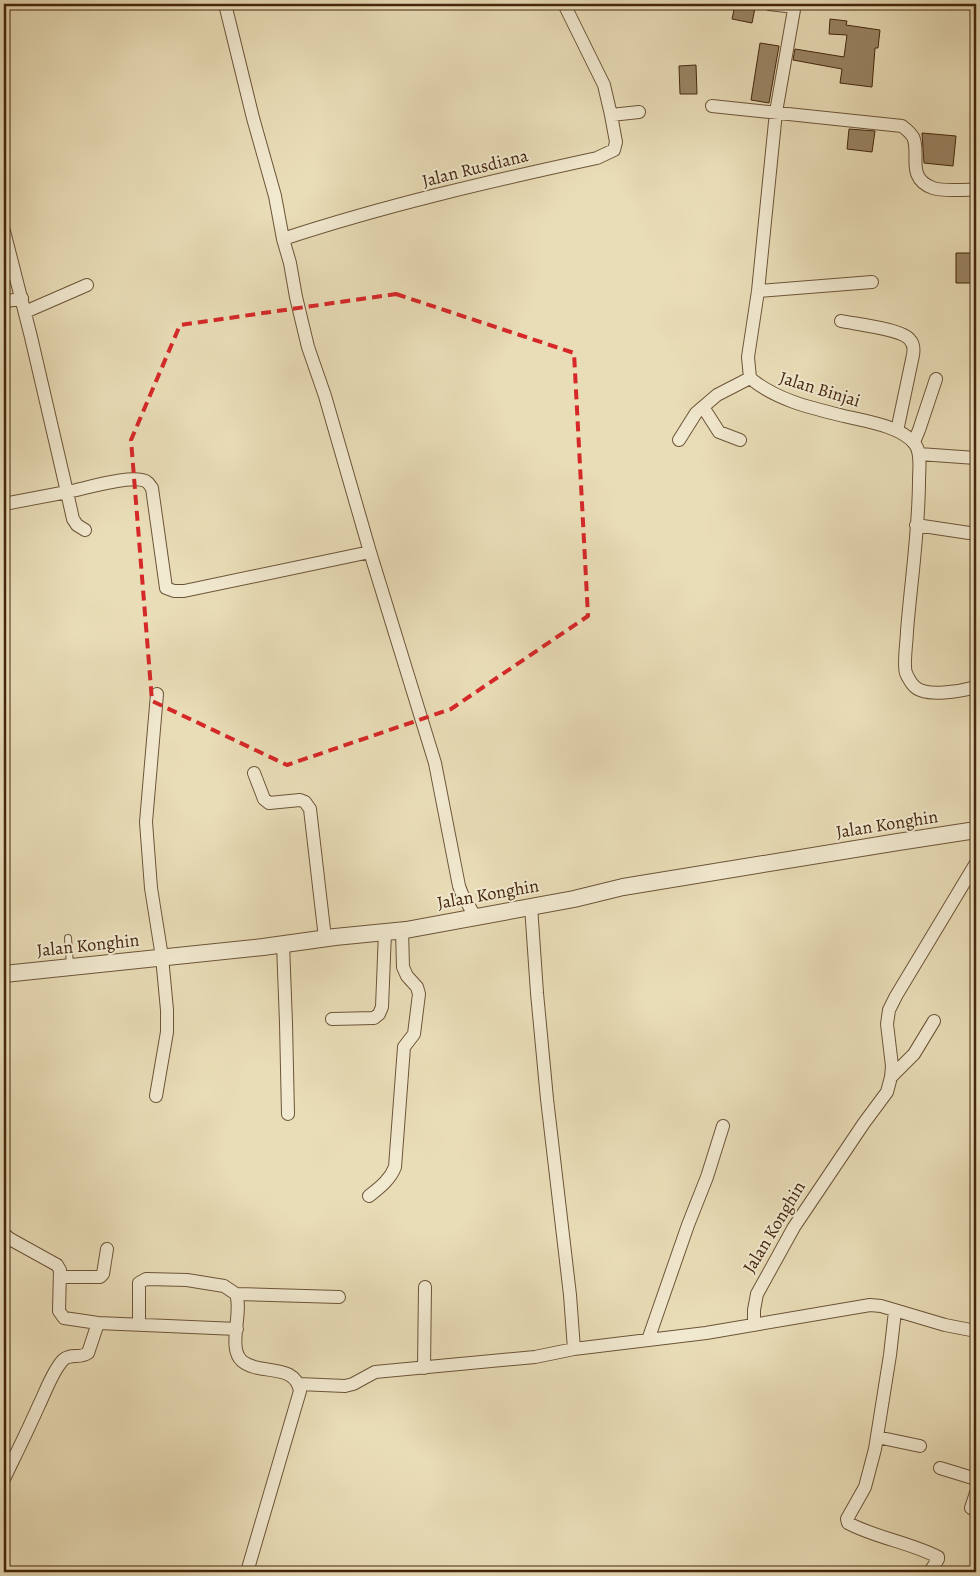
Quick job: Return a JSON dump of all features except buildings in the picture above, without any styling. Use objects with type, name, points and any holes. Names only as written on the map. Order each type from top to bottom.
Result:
[{"type":"street","points":[[225,4],[253,118],[275,196],[308,347],[325,396],[370,552],[435,763],[459,886],[476,918]]},
{"type":"street","points":[[564,4],[604,85],[611,115],[639,112]]},
{"type":"street","points":[[679,440],[696,413],[717,395],[750,378],[748,357],[758,291],[776,112],[795,5],[769,4]]},
{"type":"street","points":[[712,106],[902,126],[909,131],[914,139],[916,170],[919,177],[925,183],[933,188],[976,190]]},
{"type":"street","name":"Jalan Rusdiana","points":[[283,239],[376,211],[472,186],[597,158],[614,150],[616,142],[611,115]]},
{"type":"street","points":[[4,231],[22,298],[73,519],[77,526],[85,530]]},
{"type":"street","points":[[758,291],[872,282]]},
{"type":"street","points":[[25,312],[87,285]]},
{"type":"street","points":[[4,302],[22,298]]},
{"type":"street","points":[[841,320],[898,332],[911,340],[914,347],[913,355],[897,431]]},
{"type":"street","name":"Jalan Binjai","points":[[750,378],[762,388],[778,397],[878,424],[897,431],[914,442]]},
{"type":"street","points":[[936,379],[914,442],[918,454],[918,502],[905,672],[914,686],[926,692],[946,692],[976,687]]},
{"type":"street","points":[[703,407],[720,432],[740,440]]},
{"type":"street","points":[[918,454],[976,458]]},
{"type":"street","points":[[4,504],[124,479],[136,479],[147,482],[152,488],[166,588],[174,591],[184,591],[370,552]]},
{"type":"street","points":[[916,525],[976,534]]},
{"type":"street","points":[[156,1096],[168,1032],[162,957],[151,888],[146,822],[157,694]]},
{"type":"street","points":[[254,773],[264,799],[269,803],[300,800],[305,802],[310,809],[325,938]]},
{"type":"street","name":"Jalan Konghin","points":[[4,974],[402,930],[574,899],[623,887],[976,830]]},
{"type":"street","name":"Jalan Konghin","points":[[754,1325],[757,1294],[794,1227],[887,1092],[892,1066],[887,1024],[889,1010],[976,863]]},
{"type":"street","points":[[532,906],[537,993],[547,1099],[570,1295],[574,1349]]},
{"type":"street","points":[[369,1196],[385,1183],[395,1167],[404,1047],[414,1034],[416,1025],[419,994],[417,987],[403,967],[402,930]]},
{"type":"street","points":[[332,1019],[374,1018],[379,1014],[382,1007],[385,932]]},
{"type":"street","points":[[283,944],[288,1114]]},
{"type":"street","points":[[891,1077],[914,1054],[934,1021]]},
{"type":"street","points":[[648,1340],[688,1225],[707,1177],[723,1126]]},
{"type":"street","points":[[4,1234],[57,1265],[60,1270],[59,1311],[64,1318],[98,1323],[237,1329]]},
{"type":"street","points":[[60,1277],[100,1277],[103,1274],[107,1249]]},
{"type":"street","points":[[139,1325],[139,1283],[142,1280],[187,1280],[230,1289],[236,1294],[238,1299],[237,1354],[248,1365],[290,1375],[299,1384],[300,1391],[247,1572]]},
{"type":"street","points":[[424,1368],[425,1287]]},
{"type":"street","points":[[236,1294],[339,1297]]},
{"type":"street","points":[[299,1384],[345,1386],[353,1384],[375,1372],[535,1356],[754,1325],[870,1305],[881,1306],[945,1325],[976,1331]]},
{"type":"street","points":[[895,1311],[890,1356],[870,1469],[865,1486],[848,1516],[848,1523],[862,1531],[938,1557],[930,1572]]},
{"type":"street","points":[[4,1479],[52,1378],[65,1358],[84,1356],[88,1353],[98,1323]]},
{"type":"street","points":[[877,1437],[920,1446]]},
{"type":"street","points":[[940,1468],[976,1479]]},
{"type":"street","points":[[970,1508],[976,1493]]},
{"type":"lane","points":[[68,938],[70,967]]},
{"type":"highlighted area","points":[[396,294],[574,353],[588,616],[451,709],[287,765],[152,701],[131,440],[180,325]]}]
